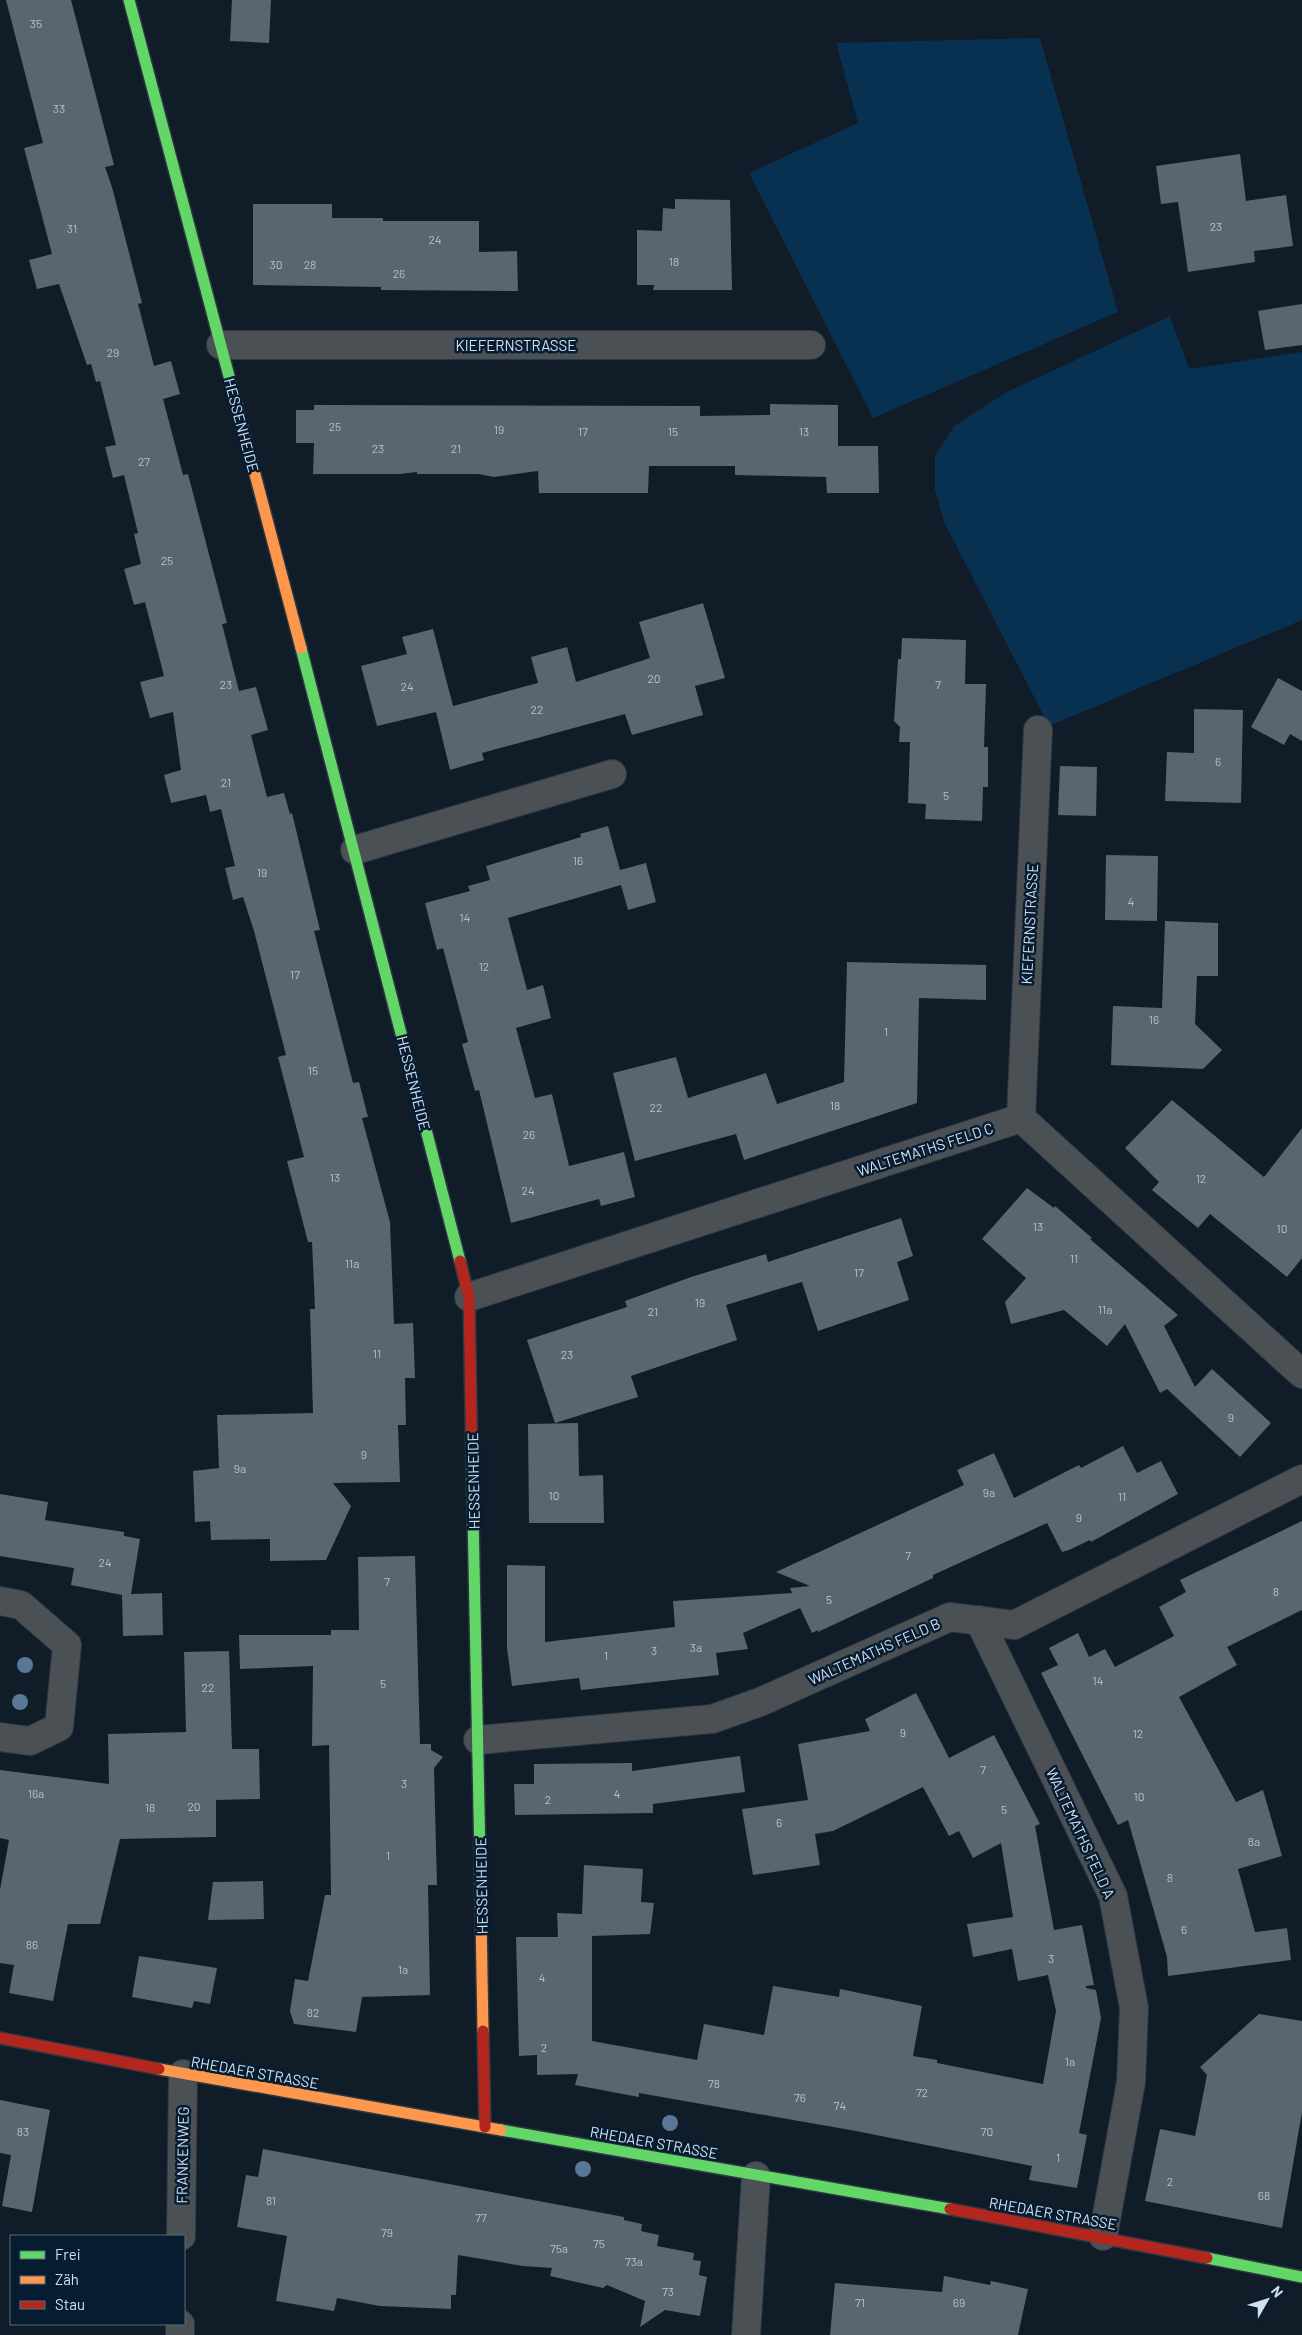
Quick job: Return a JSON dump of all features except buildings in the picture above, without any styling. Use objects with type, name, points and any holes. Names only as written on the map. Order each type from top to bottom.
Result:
[{"type":"street","name":"HESSENHEIDE","points":[[129,0],[355,850],[469,1297],[485,2127]]},
{"type":"street","name":"KIEFERNSTRASSE","points":[[221,345],[811,345]]},
{"type":"street","name":"KIEFERNSTRASSE","points":[[1020,1118],[1038,730]]},
{"type":"street","points":[[355,850],[612,774]]},
{"type":"street","points":[[1020,1118],[1302,1374]]},
{"type":"street","name":"WALTEMATHS FELD C","points":[[469,1297],[1020,1118]]},
{"type":"street","name":"WALTEMATHS FELD B","points":[[478,1740],[712,1719],[760,1702],[950,1617],[1014,1625],[1302,1479]]},
{"type":"street","points":[[0,1601],[21,1605],[67,1644],[59,1727],[30,1741],[0,1737]]},
{"type":"street","name":"WALTEMATHS FELD A","points":[[979,1620],[1113,1896],[1134,2008],[1131,2082],[1103,2236]]},
{"type":"street","name":"RHEDAER STRASSE","points":[[0,2038],[183,2074],[1103,2236],[1302,2277]]},
{"type":"street","name":"FRANKENWEG","points":[[181,2235],[183,2074]]},
{"type":"street","points":[[746,2335],[756,2176]]},
{"type":"shaded area","points":[[1040,38],[1118,312],[873,418],[749,173],[858,123],[836,43]]},
{"type":"shaded area","points":[[1170,316],[1189,369],[1302,352],[1302,620],[1049,726],[944,522],[935,490],[935,456],[954,426],[1005,393]]},
{"type":"traffic: fast","points":[[129,0],[234,395]]},
{"type":"traffic: fast","points":[[301,648],[460,1261]]},
{"type":"traffic: fast","points":[[472,1465],[480,1859]]},
{"type":"traffic: fast","points":[[501,2130],[950,2209]]},
{"type":"traffic: fast","points":[[1207,2258],[1302,2277]]},
{"type":"traffic: slow","points":[[234,395],[301,648]]},
{"type":"traffic: slow","points":[[480,1859],[483,2031]]},
{"type":"traffic: slow","points":[[159,2069],[501,2130]]},
{"type":"traffic: jam","points":[[460,1261],[469,1297],[472,1465]]},
{"type":"traffic: jam","points":[[483,2031],[485,2127]]},
{"type":"traffic: jam","points":[[0,2038],[159,2069]]},
{"type":"traffic: jam","points":[[950,2209],[1207,2258]]}]
